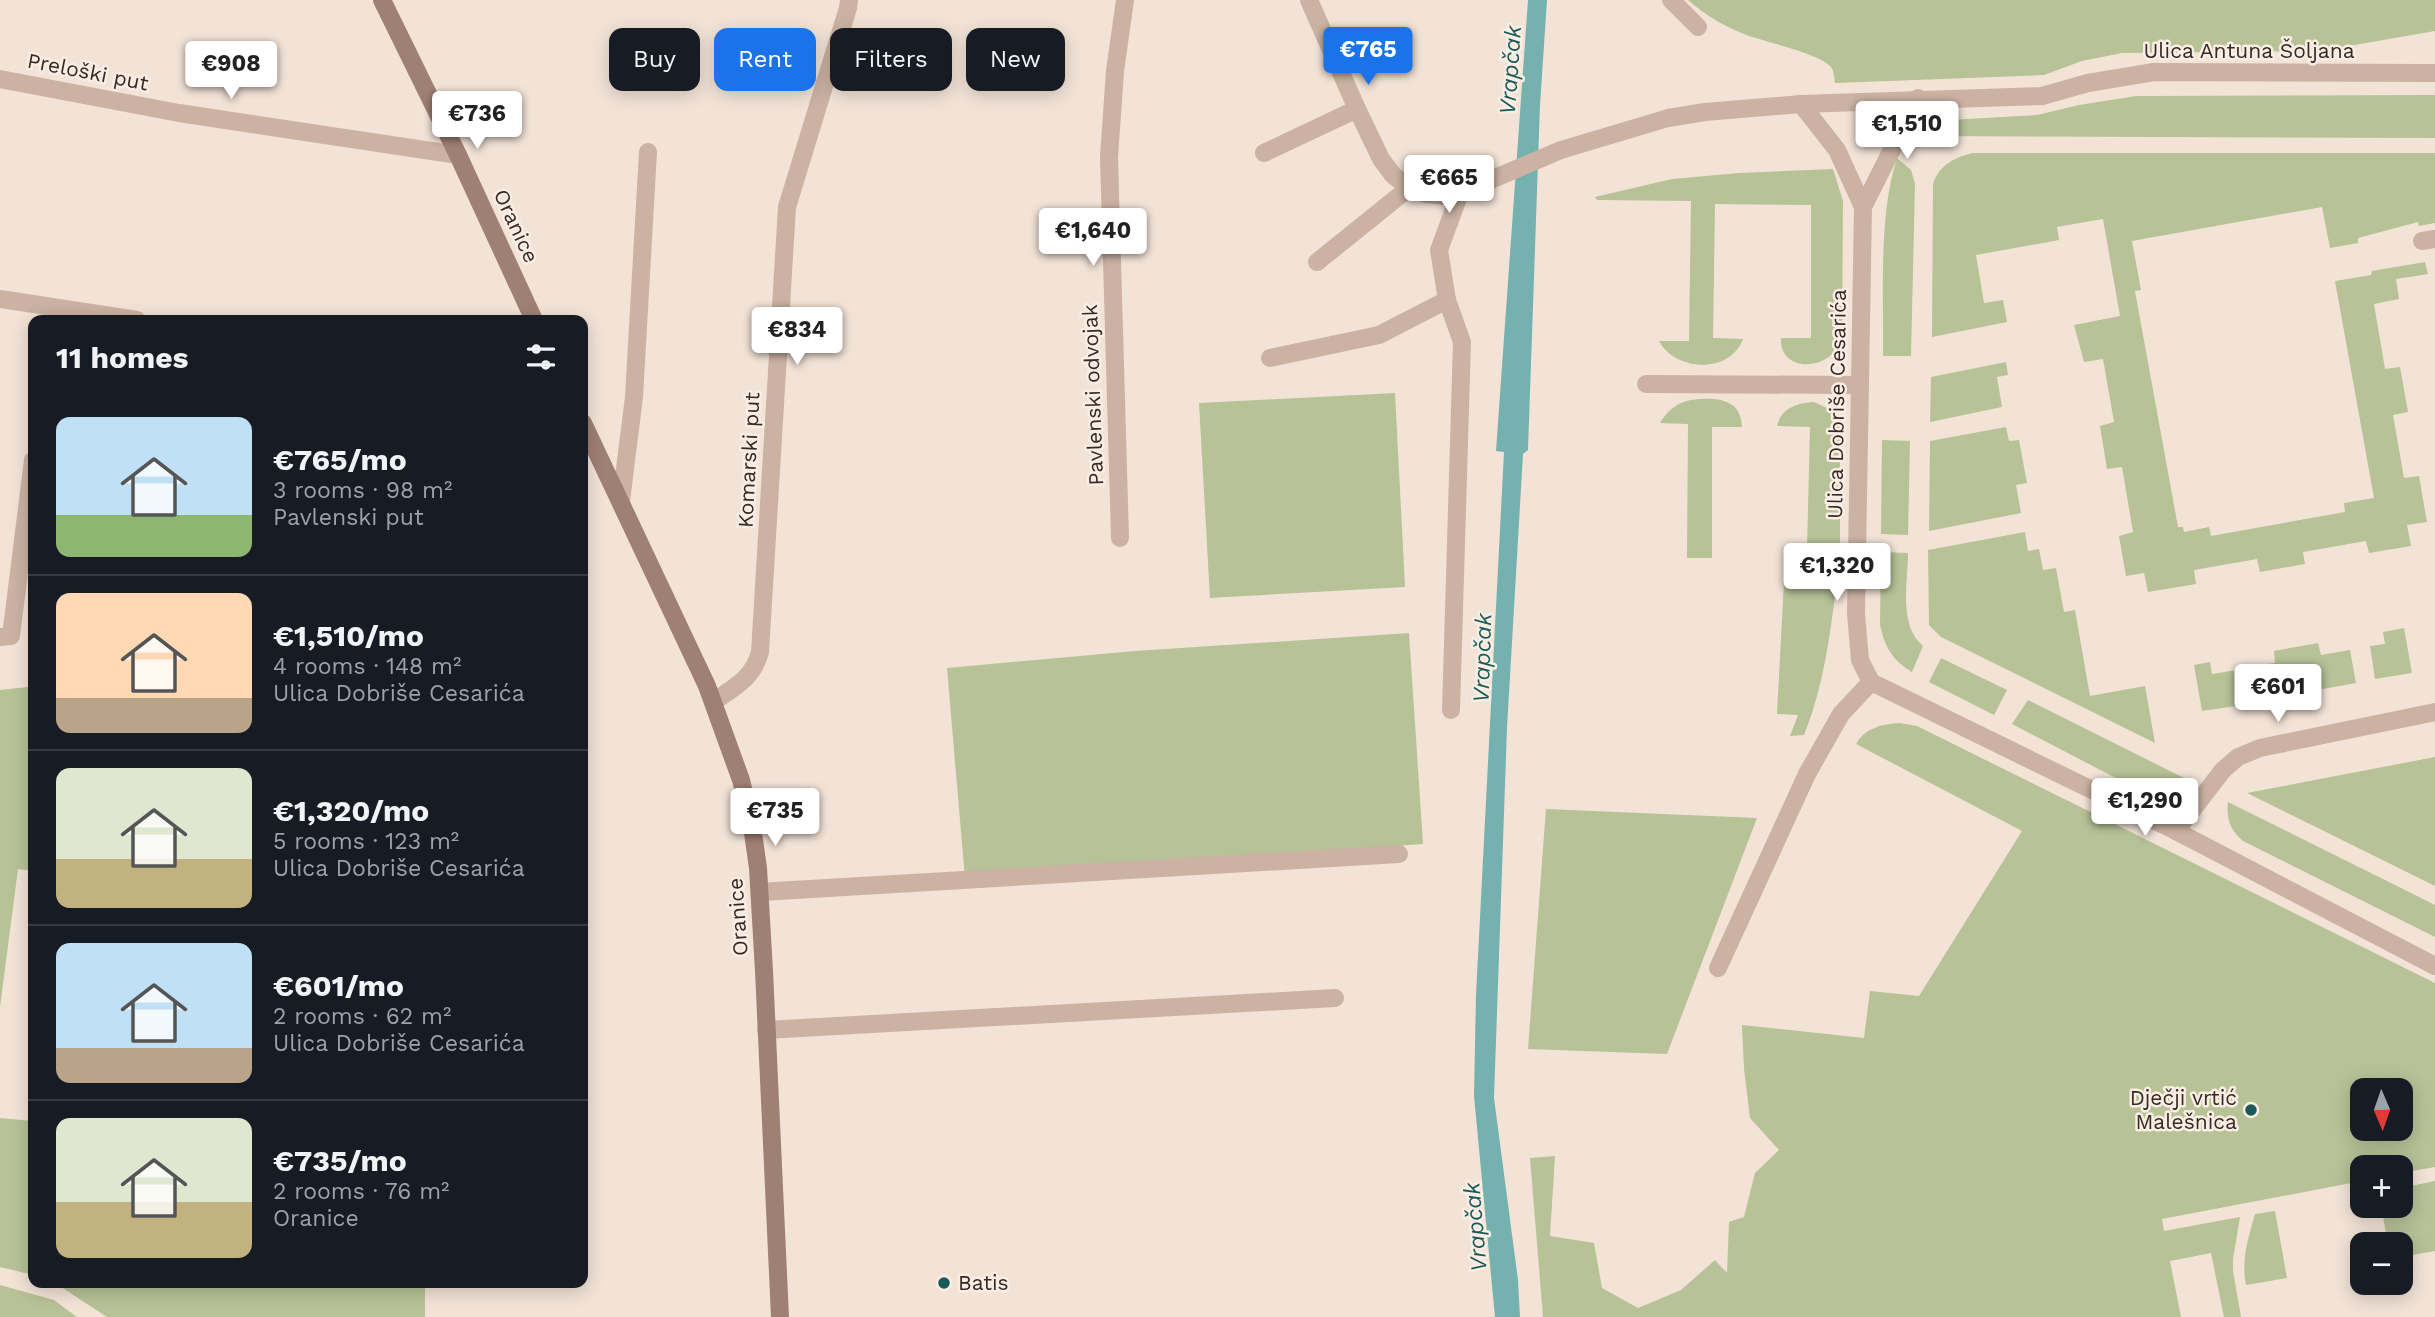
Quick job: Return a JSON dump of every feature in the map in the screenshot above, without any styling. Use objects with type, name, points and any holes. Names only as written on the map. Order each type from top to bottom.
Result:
[{"type":"main road","name":"Oranice","points":[[382,0],[458,155],[532,315]]},
{"type":"main road","name":"Oranice","points":[[588,433],[713,702],[741,780],[752,826],[760,892],[779,1317]]},
{"type":"street","name":"Komarski put","points":[[713,702],[738,685],[756,667],[761,652],[787,207],[849,0]]},
{"type":"street","name":"Pavlenski odvojak","points":[[1120,538],[1109,157],[1115,71],[1125,0]]},
{"type":"street","points":[[1309,0],[1381,159],[1393,175],[1409,188],[1317,262]]},
{"type":"street","points":[[1671,0],[1698,27]]},
{"type":"street","name":"Ulica Antuna Šoljana","points":[[1409,188],[1426,194],[1446,196],[1561,150],[1668,118],[1705,112],[1918,98],[2042,96],[2088,83],[2154,72],[2435,73]]},
{"type":"street","name":"Preloški put","points":[[0,79],[179,113],[458,155]]},
{"type":"street","name":"Ulica Dobriše Cesarića","points":[[1863,207],[1918,98]]},
{"type":"street","name":"Ulica Dobriše Cesarića","points":[[1801,104],[1837,150],[1863,207],[1857,639],[1860,660],[1871,682]]},
{"type":"street","points":[[1264,153],[1357,110]]},
{"type":"street","points":[[621,501],[634,397],[648,152]]},
{"type":"street","points":[[1451,710],[1462,342],[1447,300],[1438,250],[1460,192]]},
{"type":"street","points":[[0,299],[61,315]]},
{"type":"street","points":[[1270,358],[1379,335],[1447,300]]},
{"type":"street","points":[[1646,384],[1860,385]]},
{"type":"street","points":[[0,637],[11,636],[28,500]]},
{"type":"street","points":[[1718,968],[1807,774],[1842,714],[1871,682],[2176,831],[2435,966]]},
{"type":"street","points":[[2176,831],[2217,776],[2238,757],[2260,748],[2435,712]]},
{"type":"street","points":[[760,892],[1399,854]]},
{"type":"street","points":[[766,1030],[1335,998]]},
{"type":"green space","points":[[1688,0],[2435,0],[2435,31],[2337,48],[2303,51],[2122,53],[2082,61],[2044,75],[1835,83],[1832,69],[1825,62],[1733,29]]},
{"type":"green space","points":[[2435,95],[2435,138],[1925,136],[1949,120],[2037,115],[2136,96]]},
{"type":"green space","points":[[1973,153],[2435,153],[2435,223],[2419,226],[2418,222],[2358,238],[2358,243],[2330,248],[2322,207],[2132,241],[2141,290],[2135,291],[2178,527],[2183,527],[2184,532],[2209,527],[2211,536],[2345,512],[2344,503],[2374,498],[2335,281],[2371,275],[2372,271],[2425,262],[2428,274],[2396,279],[2399,299],[2374,304],[2385,369],[2400,367],[2408,412],[2393,415],[2404,478],[2419,476],[2427,522],[2407,525],[2411,546],[2369,553],[2366,541],[2303,552],[2305,564],[2260,572],[2257,559],[2194,570],[2196,584],[2148,592],[2144,573],[2126,576],[2119,536],[2133,532],[2122,467],[2107,469],[2100,426],[2114,422],[2103,359],[2084,362],[2074,325],[2120,316],[2103,219],[2057,227],[2059,240],[1976,255],[1984,303],[2003,300],[2007,322],[1932,337],[1933,184],[1948,163]]},
{"type":"green space","points":[[1897,158],[1911,170],[1915,184],[1911,356],[1883,356],[1884,230]]},
{"type":"green space","points":[[1833,169],[1843,201],[1842,337],[1829,357],[1819,362],[1798,363],[1789,358],[1783,350],[1781,338],[1811,338],[1811,205],[1715,204],[1713,338],[1743,339],[1727,358],[1715,363],[1690,363],[1677,359],[1667,351],[1659,341],[1689,341],[1691,201],[1597,200],[1595,197],[1672,179]]},
{"type":"green space","points":[[2006,362],[2008,375],[1997,377],[2002,407],[1930,422],[1931,377]]},
{"type":"green space","points":[[1395,393],[1405,587],[1210,598],[1199,403]]},
{"type":"green space","points":[[1698,399],[1728,402],[1738,411],[1742,427],[1712,427],[1712,558],[1687,558],[1688,424],[1660,423],[1676,406]]},
{"type":"green space","points":[[1814,402],[1833,411],[1840,422],[1840,549],[1807,549],[1810,427],[1777,426],[1786,411]]},
{"type":"green space","points":[[2006,427],[2009,441],[2019,440],[2027,483],[2016,485],[2021,513],[1929,531],[1930,441]]},
{"type":"green space","points":[[1882,440],[1910,441],[1908,535],[1881,534]]},
{"type":"green space","points":[[2025,532],[2028,551],[2039,549],[2043,570],[2056,568],[2064,612],[2075,610],[2090,696],[2145,686],[2155,743],[1941,637],[1929,625],[1928,550]]},
{"type":"green space","points":[[1881,552],[1908,553],[1907,615],[1915,637],[1923,646],[1912,672],[1894,658],[1882,633]]},
{"type":"green space","points":[[1785,562],[1839,562],[1818,693],[1804,735],[1790,736],[1798,715],[1777,714]]},
{"type":"green space","points":[[2404,628],[2412,673],[2375,679],[2370,646],[2385,644],[2383,632]]},
{"type":"green space","points":[[1409,633],[1423,844],[965,878],[947,668],[1135,651]]},
{"type":"green space","points":[[2318,643],[2321,655],[2350,650],[2356,683],[2269,699],[2262,665],[2275,663],[2274,651]]},
{"type":"green space","points":[[1941,658],[2007,690],[1994,715],[1929,682]]},
{"type":"green space","points":[[2210,662],[2212,674],[2237,670],[2243,705],[2202,711],[2194,665]]},
{"type":"green space","points":[[28,687],[28,870],[18,869],[0,1007],[0,690]]},
{"type":"green space","points":[[2028,700],[2188,780],[2156,792],[2137,789],[2012,724]]},
{"type":"green space","points":[[1900,723],[1917,726],[2435,983],[2435,1167],[2413,1171],[2413,1155],[2350,1155],[2350,1183],[2162,1219],[2164,1231],[2240,1217],[2233,1271],[2241,1317],[2224,1317],[2211,1253],[2170,1261],[2181,1317],[1543,1317],[1530,1158],[1555,1156],[1550,1236],[1594,1243],[1602,1288],[1638,1308],[1681,1290],[1715,1260],[1727,1273],[1729,1222],[1744,1217],[1755,1173],[1779,1150],[1750,1118],[1742,1025],[1864,1038],[1870,991],[1919,996],[2022,831],[1856,744],[1864,734],[1881,726]]},
{"type":"green space","points":[[2435,757],[2435,886],[2247,793],[2268,789]]},
{"type":"green space","points":[[2228,802],[2435,905],[2435,937],[2243,841],[2230,823]]},
{"type":"green space","points":[[1546,809],[1757,818],[1667,1054],[1528,1049]]},
{"type":"green space","points":[[0,1118],[28,1121],[28,1274],[0,1267]]},
{"type":"green space","points":[[2435,1181],[2435,1251],[2413,1255],[2413,1232],[2386,1232],[2383,1218],[2413,1218],[2413,1186]]},
{"type":"green space","points":[[2275,1211],[2287,1278],[2246,1285],[2245,1258],[2255,1214]]},
{"type":"green space","points":[[0,1285],[54,1300],[77,1317],[0,1317]]},
{"type":"green space","points":[[63,1288],[425,1288],[425,1317],[107,1317]]},
{"type":"water","points":[[1528,0],[1547,0],[1540,105],[1528,450],[1523,454],[1507,728],[1494,1098],[1518,1280],[1520,1317],[1495,1317],[1474,1096],[1476,995],[1504,452],[1496,451]]},
{"type":"place","name":"Dječji vrtić Malešnica","points":[[2251,1110]]},
{"type":"place","name":"Batis","points":[[944,1283]]},
{"type":"water label","name":"Vrapčak","points":[[1510,70]]},
{"type":"water label","name":"Vrapčak","points":[[1482,658]]},
{"type":"water label","name":"Vrapčak","points":[[1475,1227]]}]
